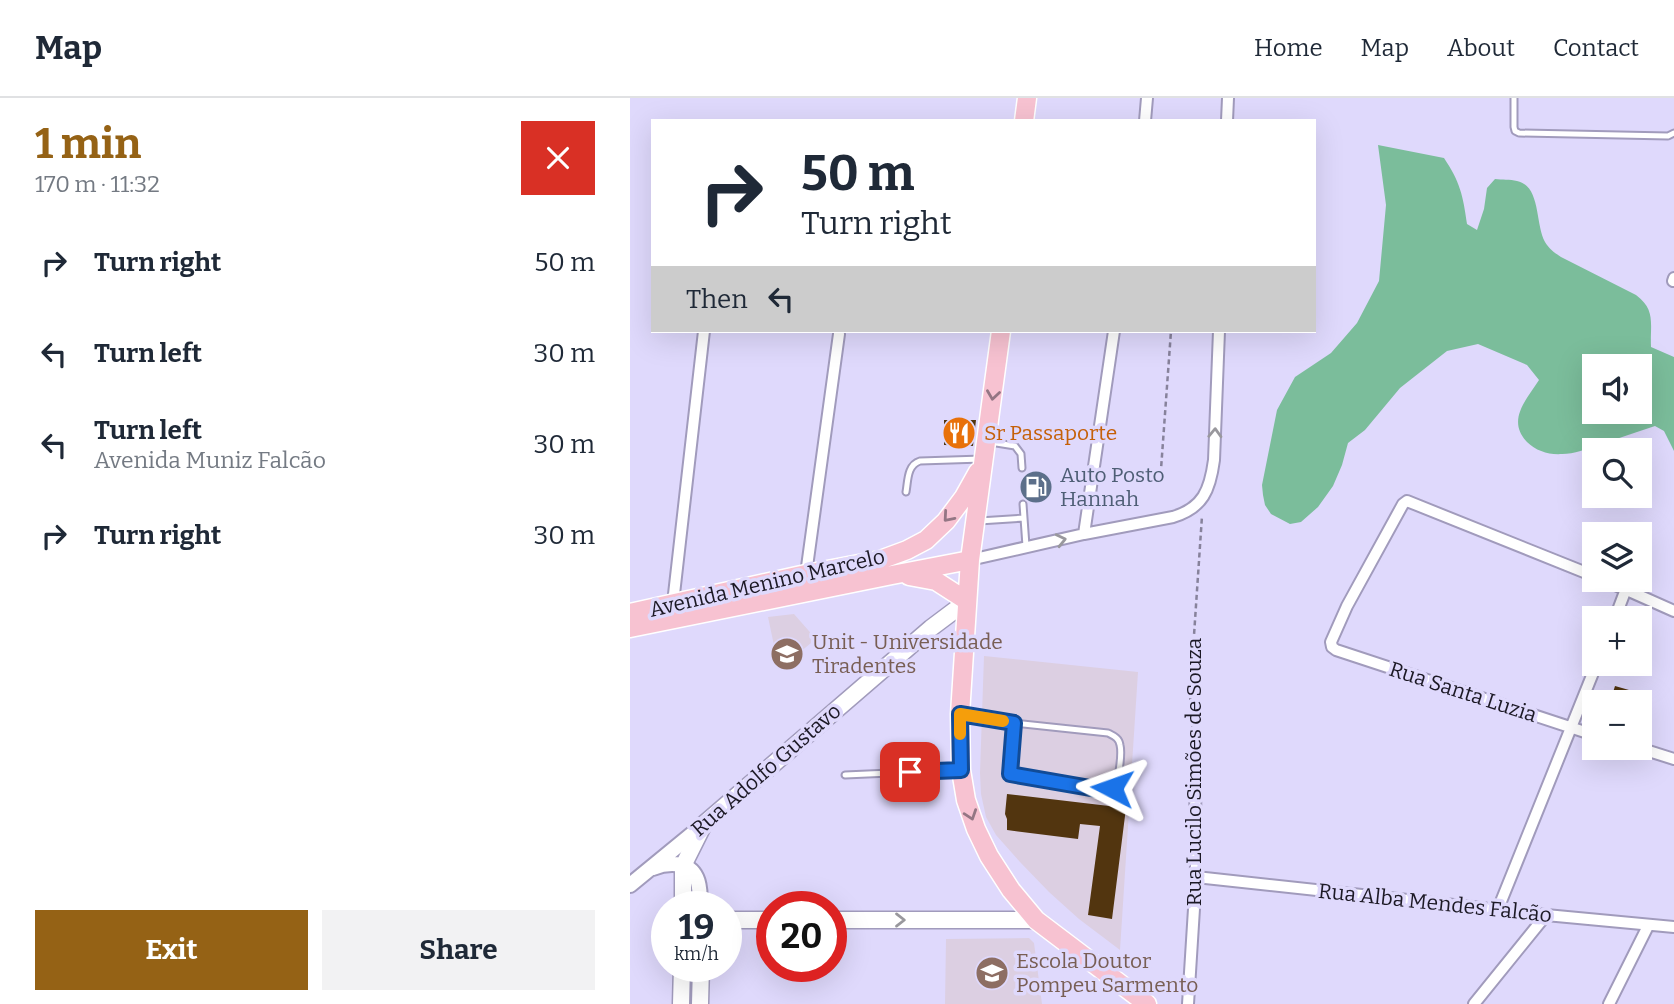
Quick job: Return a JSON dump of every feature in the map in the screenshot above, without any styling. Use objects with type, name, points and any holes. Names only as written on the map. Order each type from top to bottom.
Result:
[{"type":"main road","points":[[1024,119],[1027,98]]},
{"type":"main road","points":[[1001,333],[970,560],[960,714],[961,770],[965,800],[989,856],[1011,890],[1036,920],[1147,1004]]},
{"type":"main road","name":"Avenida Menino Marcelo","points":[[630,613],[880,560],[907,550],[926,540],[946,521],[964,497],[986,450]]},
{"type":"main road","name":"Avenida Menino Marcelo","points":[[630,628],[970,560]]},
{"type":"main road","points":[[892,575],[936,581],[967,601]]},
{"type":"main road","name":"Rua Adolfo Gustavo","points":[[704,824],[931,628],[967,601]]},
{"type":"main road","points":[[683,891],[683,866],[704,824]]},
{"type":"main road","points":[[847,920],[1036,920]]},
{"type":"main road","points":[[681,1004],[682,982]]},
{"type":"main road","points":[[700,1004],[701,982]]},
{"type":"street","points":[[1145,119],[1147,98]]},
{"type":"street","points":[[1227,119],[1228,98]]},
{"type":"street","points":[[673,603],[704,333]]},
{"type":"street","points":[[1084,534],[1114,333]]},
{"type":"street","points":[[970,560],[1185,513],[1194,508],[1211,481],[1214,460],[1219,333]]},
{"type":"street","points":[[806,574],[839,334]]},
{"type":"street","name":"Rua Santa Luzia","points":[[1582,571],[1407,501],[1347,606],[1331,642],[1332,647],[1582,731]]},
{"type":"street","points":[[1633,592],[1674,611]]},
{"type":"street","points":[[1498,909],[1592,676]]},
{"type":"street","points":[[1652,752],[1674,759]]},
{"type":"street","name":"Rua Lucilo Simões de Souza","points":[[1188,1004],[1196,877],[1195,773]]},
{"type":"street","name":"Rua Adolfo Gustavo","points":[[630,885],[704,824]]},
{"type":"street","points":[[648,870],[662,864],[690,868],[695,873],[699,891]]},
{"type":"street","name":"Rua Alba Mendes Falcão","points":[[1196,877],[1674,927]]},
{"type":"street","points":[[1474,1004],[1546,915]]},
{"type":"street","points":[[1609,1004],[1648,926]]},
{"type":"lane","points":[[1514,98],[1514,127],[1519,133],[1668,136],[1674,133]]},
{"type":"lane","points":[[906,492],[911,467],[915,462],[1016,446],[1021,454],[1022,468]]},
{"type":"lane","points":[[1023,504],[1026,548]]},
{"type":"lane","points":[[976,521],[1024,518]]},
{"type":"lane","points":[[960,714],[1115,736],[1120,743],[1120,765],[1115,785],[1102,790],[1010,774],[1014,723]]},
{"type":"lane","points":[[845,775],[961,770]]},
{"type":"path","points":[[1160,484],[1171,333]]},
{"type":"path","name":"Rua Lucilo Simões de Souza","points":[[1195,773],[1190,695],[1202,499]]},
{"type":"shaded area","name":"Unit - Universidade Tiradentes","points":[[794,614],[816,639],[779,669],[768,617]]},
{"type":"shaded area","points":[[984,656],[1138,672],[1120,950],[1049,892],[996,835],[986,817],[980,773]]},
{"type":"shaded area","name":"Escola Doutor Pompeu Sarmento","points":[[1029,938],[1034,943],[1042,1004],[945,1004],[946,939]]},
{"type":"green space","points":[[1378,145],[1444,158],[1460,189],[1467,224],[1477,230],[1487,188],[1495,179],[1514,180],[1525,184],[1534,198],[1542,234],[1550,249],[1636,295],[1647,306],[1651,318],[1651,347],[1674,357],[1674,451],[1664,431],[1655,426],[1620,438],[1582,438],[1582,451],[1571,453],[1552,454],[1534,448],[1521,434],[1518,418],[1524,402],[1539,380],[1527,365],[1478,344],[1447,351],[1400,388],[1365,430],[1348,443],[1333,486],[1318,507],[1301,522],[1290,524],[1271,514],[1265,505],[1262,485],[1277,410],[1295,377],[1331,353],[1357,323],[1379,281],[1386,205]]},
{"type":"building","name":"Sr Passaporte","points":[[944,420],[976,420],[973,446],[944,445]]},
{"type":"building","points":[[1007,794],[1126,808],[1112,919],[1088,915],[1100,826],[1080,824],[1078,839],[1007,830]]},
{"type":"slow traffic","points":[[960,734],[960,714],[1003,721]]},
{"type":"place","name":"Sr Passaporte","points":[[959,433]]},
{"type":"place","name":"Auto Posto Hannah","points":[[1036,487]]},
{"type":"place","name":"Unit - Universidade Tiradentes","points":[[787,654]]},
{"type":"place","name":"Escola Doutor Pompeu Sarmento","points":[[992,973]]},
{"type":"route","points":[[910,772],[961,770],[960,714],[1014,723],[1010,774],[1102,790],[1112,788]]}]
